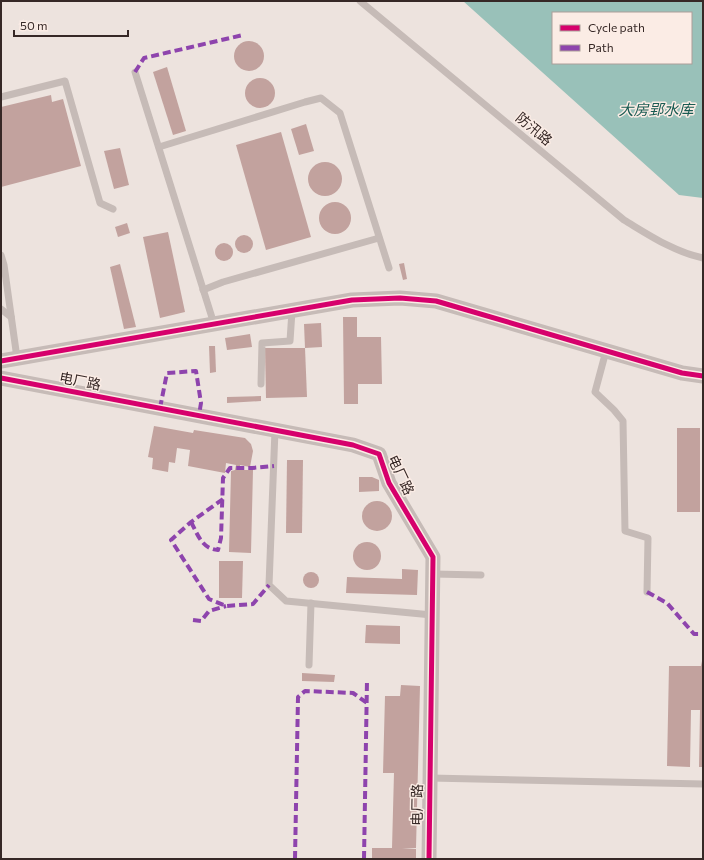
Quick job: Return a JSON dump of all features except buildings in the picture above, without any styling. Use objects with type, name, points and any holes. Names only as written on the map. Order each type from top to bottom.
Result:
[{"type":"street","points":[[1,361],[352,300],[400,298],[436,301],[682,373],[703,376]]},
{"type":"street","name":"电厂路","points":[[1,378],[353,445],[379,454],[389,483],[433,557],[429,859]]},
{"type":"lane","name":"防汛路","points":[[360,1],[624,220],[662,243],[689,255],[703,258]]},
{"type":"lane","points":[[135,72],[214,324]]},
{"type":"lane","points":[[1,97],[65,81],[100,203],[113,209]]},
{"type":"lane","points":[[159,147],[321,98],[340,113],[389,268]]},
{"type":"lane","points":[[204,290],[223,282],[379,238]]},
{"type":"lane","points":[[1,255],[17,358]]},
{"type":"lane","points":[[1,309],[11,317]]},
{"type":"lane","points":[[261,384],[262,343],[290,340],[292,311]]},
{"type":"lane","points":[[606,351],[595,392],[623,421],[625,532],[648,538],[647,592]]},
{"type":"lane","points":[[275,430],[269,585],[286,601],[432,615]]},
{"type":"lane","points":[[433,574],[481,575]]},
{"type":"lane","points":[[309,665],[310,603]]},
{"type":"lane","points":[[430,778],[703,784]]},
{"type":"water","name":"大房郢水库","points":[[463,1],[703,1],[703,198],[679,195]]},
{"type":"marked path","points":[[135,72],[144,58],[243,35]]},
{"type":"marked path","points":[[160,408],[167,373],[196,371],[201,403],[199,415]]},
{"type":"marked path","points":[[191,522],[204,544],[218,550],[221,538],[223,478],[230,468],[274,466]]},
{"type":"marked path","points":[[223,499],[191,522],[171,540],[209,599],[226,606],[253,604],[269,585]]},
{"type":"marked path","points":[[647,592],[667,603],[694,634],[703,634]]},
{"type":"marked path","points":[[193,620],[201,621],[209,611],[226,606]]},
{"type":"marked path","points":[[364,859],[367,680]]},
{"type":"marked path","points":[[295,859],[298,697],[305,691],[353,693],[367,703]]},
{"type":"cycle path","points":[[1,361],[352,300],[400,298],[436,301],[682,373],[703,376]]},
{"type":"cycle path","points":[[1,378],[353,445],[379,454],[389,483],[433,557],[429,859]]}]
